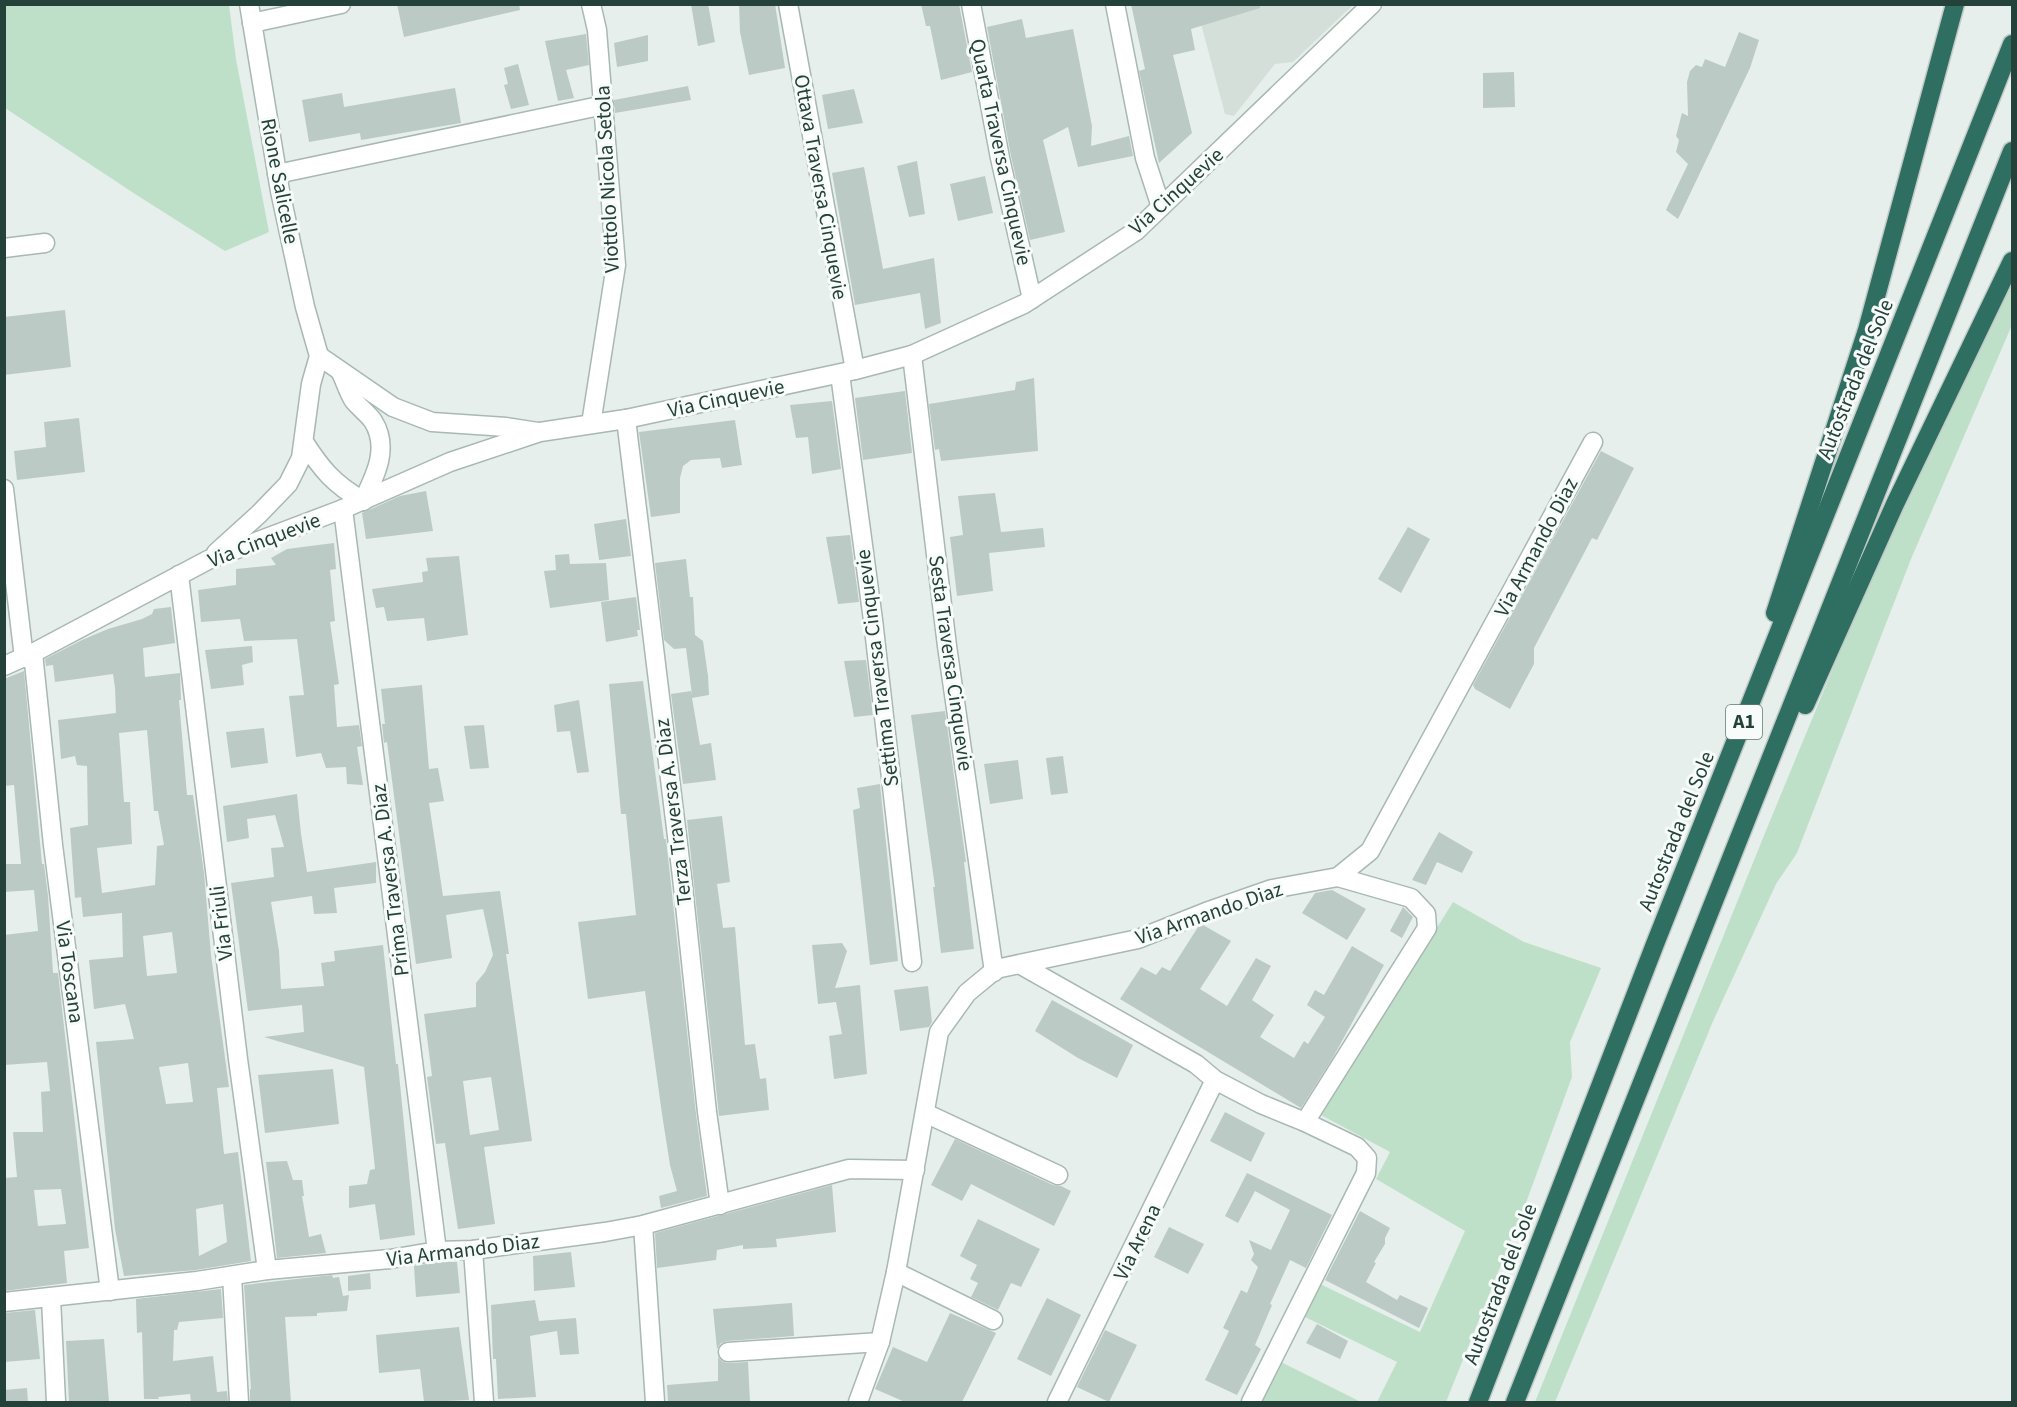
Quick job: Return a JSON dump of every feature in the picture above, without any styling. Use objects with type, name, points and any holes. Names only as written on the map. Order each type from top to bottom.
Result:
[{"type":"highway","points":[[1720,783],[1867,330],[1955,4]]},
{"type":"highway","name":"Autostrada del Sole","points":[[1478,1402],[1655,944],[2013,44]]},
{"type":"highway","name":"A1","points":[[1515,1402],[2013,151]]},
{"type":"highway","points":[[1692,956],[1894,504],[2013,261]]},
{"type":"street","name":"Rione Salicelle","points":[[249,4],[277,174],[304,307],[320,356]]},
{"type":"street","points":[[252,23],[341,4]]},
{"type":"street","name":"Viottolo Nicola Setola","points":[[591,4],[597,30],[616,265],[591,424]]},
{"type":"street","name":"Ottava Traversa Cinquevie","points":[[788,4],[848,372]]},
{"type":"street","name":"Quarta Traversa Cinquevie","points":[[971,4],[1000,158],[1032,299]]},
{"type":"street","points":[[1115,4],[1145,158],[1161,207]]},
{"type":"street","name":"Via Cinquevie","points":[[4,666],[208,560],[363,501],[450,462],[540,432],[626,419],[848,372],[912,355],[1032,299],[1136,231],[1372,4]]},
{"type":"street","points":[[277,174],[604,105]]},
{"type":"street","points":[[4,248],[45,243]]},
{"type":"street","name":"Sesta Traversa Cinquevie","points":[[912,355],[947,646],[994,972]]},
{"type":"street","points":[[208,560],[288,484],[301,458],[311,384],[320,356],[393,407],[432,422],[506,427],[540,432]]},
{"type":"street","points":[[304,442],[339,487],[363,501],[381,458],[380,440],[374,422],[353,399],[340,370]]},
{"type":"street","name":"Settima Traversa Cinquevie","points":[[848,372],[873,620],[912,962]]},
{"type":"street","name":"Terza Traversa A. Diaz","points":[[626,419],[682,877],[707,1112],[720,1205]]},
{"type":"street","name":"Via Armando Diaz","points":[[858,1402],[880,1342],[896,1272],[939,1032],[967,993],[994,972],[1138,939],[1272,889],[1338,877],[1370,851],[1593,442]]},
{"type":"street","name":"Via Toscana","points":[[4,489],[29,655],[110,1291]]},
{"type":"street","name":"Prima Traversa A. Diaz","points":[[343,509],[436,1251]]},
{"type":"street","name":"Via Friuli","points":[[179,575],[236,1047],[267,1270]]},
{"type":"street","points":[[1305,1122],[1427,928],[1426,914],[1411,898],[1338,877]]},
{"type":"street","points":[[1021,965],[1196,1064],[1215,1080],[1261,1104],[1357,1147],[1367,1158],[1366,1173],[1251,1402]]},
{"type":"street","name":"Via Arena","points":[[1057,1402],[1215,1080]]},
{"type":"street","points":[[925,1113],[1058,1175]]},
{"type":"street","name":"Via Armando Diaz","points":[[4,1302],[110,1291],[267,1270],[390,1259],[436,1251],[473,1250],[643,1225],[849,1169],[915,1170]]},
{"type":"street","points":[[643,1225],[656,1402]]},
{"type":"street","points":[[473,1250],[484,1402]]},
{"type":"street","points":[[896,1272],[993,1320]]},
{"type":"street","points":[[232,1276],[239,1402]]},
{"type":"street","points":[[51,1298],[56,1402]]},
{"type":"street","points":[[728,1352],[880,1342]]},
{"type":"shaded area","points":[[1196,5],[1353,5],[1293,62],[1275,64],[1234,116],[1225,114]]},
{"type":"green space","points":[[4,5],[229,5],[236,59],[269,232],[225,251],[5,108]]},
{"type":"green space","points":[[2012,279],[2012,325],[1911,559],[1797,853],[1776,884],[1714,1019],[1555,1402],[1535,1402],[1900,506]]},
{"type":"green space","points":[[1453,902],[1524,942],[1601,968],[1570,1042],[1572,1077],[1527,1200],[1446,1402],[1377,1402],[1397,1362],[1303,1316],[1320,1284],[1420,1332],[1465,1231],[1376,1179],[1390,1152],[1321,1115]]},
{"type":"green space","points":[[1281,1362],[1361,1402],[1259,1402]]},
{"type":"building","points":[[397,4],[519,4],[520,10],[404,37]]},
{"type":"building","points":[[691,4],[708,4],[715,42],[698,46]]},
{"type":"building","points":[[739,4],[775,4],[785,68],[749,75],[740,32]]},
{"type":"building","points":[[921,4],[959,4],[972,72],[941,80],[930,26],[926,26]]},
{"type":"building","points":[[1131,4],[1260,4],[1260,8],[1191,29],[1195,50],[1173,55],[1192,133],[1159,163],[1139,71],[1145,69]]},
{"type":"building","points":[[1022,19],[1026,38],[1073,29],[1092,126],[1091,146],[1129,136],[1133,156],[1078,167],[1068,127],[1043,140],[1065,232],[1030,240],[1011,156],[987,27]]},
{"type":"building","points":[[1739,32],[1759,40],[1750,68],[1678,219],[1666,210],[1688,164],[1676,152],[1679,140],[1676,136],[1682,113],[1688,116],[1687,82],[1690,71],[1696,65],[1702,67],[1705,59],[1725,67]]},
{"type":"building","points":[[586,34],[589,65],[566,70],[574,98],[558,101],[545,41]]},
{"type":"building","points":[[648,35],[648,61],[617,67],[614,43]]},
{"type":"building","points":[[518,64],[529,105],[511,109],[504,85],[508,84],[504,68]]},
{"type":"building","points":[[1514,72],[1515,107],[1483,108],[1483,73]]},
{"type":"building","points":[[688,86],[691,100],[615,113],[614,100]]},
{"type":"building","points":[[455,88],[461,123],[361,140],[360,133],[309,142],[302,100],[342,93],[344,107]]},
{"type":"building","points":[[854,89],[863,123],[828,129],[822,95]]},
{"type":"building","points":[[917,161],[925,214],[909,217],[897,166]]},
{"type":"building","points":[[864,167],[883,269],[934,258],[941,323],[925,329],[920,293],[855,305],[832,173]]},
{"type":"building","points":[[985,176],[993,213],[958,221],[950,184]]},
{"type":"building","points":[[65,310],[71,367],[4,375],[4,317]]},
{"type":"building","points":[[1034,378],[1038,451],[941,461],[939,449],[935,450],[929,404],[1015,390],[1016,382]]},
{"type":"building","points":[[905,391],[912,453],[863,460],[855,398]]},
{"type":"building","points":[[832,401],[841,469],[812,474],[808,437],[796,438],[790,405]]},
{"type":"building","points":[[79,418],[85,472],[17,480],[14,451],[46,447],[44,422]]},
{"type":"building","points":[[735,420],[742,465],[722,468],[720,458],[691,460],[683,466],[680,478],[680,513],[651,517],[639,432]]},
{"type":"building","points":[[1601,451],[1634,468],[1597,540],[1592,538],[1534,648],[1534,664],[1510,709],[1475,689],[1473,685]]},
{"type":"building","points":[[426,491],[433,531],[366,539],[362,513],[400,496]]},
{"type":"building","points":[[995,493],[1001,532],[1043,528],[1045,547],[989,553],[993,591],[957,596],[950,537],[963,535],[958,496]]},
{"type":"building","points":[[626,519],[631,556],[599,560],[594,524]]},
{"type":"building","points":[[1408,527],[1430,539],[1401,593],[1378,579]]},
{"type":"building","points":[[850,535],[859,602],[838,604],[826,537]]},
{"type":"building","points":[[334,543],[336,569],[330,570],[335,621],[330,622],[339,684],[334,685],[337,727],[359,725],[362,746],[357,747],[363,785],[347,784],[346,767],[326,768],[321,753],[296,757],[289,696],[304,695],[297,639],[244,641],[240,619],[201,622],[198,590],[236,585],[236,569],[276,565],[271,558],[287,549]]},
{"type":"building","points":[[569,554],[570,564],[606,563],[609,600],[550,608],[544,571],[556,570],[555,555]]},
{"type":"building","points":[[459,556],[468,635],[427,641],[424,618],[387,621],[384,607],[376,608],[372,589],[423,582],[422,572],[428,571],[426,558]]},
{"type":"building","points":[[686,559],[690,597],[693,597],[695,635],[703,641],[709,695],[692,698],[700,745],[711,743],[716,780],[683,784],[671,694],[691,691],[692,695],[686,648],[674,649],[664,640],[655,563]]},
{"type":"building","points":[[636,597],[640,630],[637,630],[638,636],[606,642],[601,602]]},
{"type":"building","points":[[171,607],[175,643],[143,648],[145,677],[180,673],[181,700],[179,700],[187,795],[193,795],[229,1087],[217,1088],[224,1154],[238,1152],[251,1261],[196,1270],[124,1276],[115,1229],[96,1042],[134,1039],[125,1004],[94,1009],[89,960],[123,957],[122,913],[83,917],[81,897],[75,898],[70,828],[88,825],[87,766],[77,765],[75,756],[61,759],[58,720],[116,713],[115,688],[113,674],[55,682],[53,665],[46,666],[45,659],[108,629],[142,619],[152,614],[154,609]],"holes":[[[147,730],[154,811],[158,811],[164,845],[157,846],[155,885],[102,893],[97,848],[132,844],[130,802],[124,802],[119,733]],[[172,932],[177,973],[147,976],[143,936]],[[188,1063],[193,1102],[166,1104],[159,1067]],[[223,1204],[227,1242],[199,1256],[196,1209]]]},
{"type":"building","points":[[252,646],[253,662],[242,665],[244,685],[211,689],[205,650]]},
{"type":"building","points":[[866,660],[873,715],[854,717],[844,661]]},
{"type":"building","points":[[24,671],[42,864],[44,864],[48,896],[53,973],[58,973],[89,1248],[64,1251],[67,1283],[4,1291],[4,1178],[17,1177],[13,1132],[43,1132],[41,1092],[50,1091],[47,1062],[4,1065],[4,935],[38,931],[34,890],[4,892],[4,864],[21,864],[14,785],[4,786],[4,679]],"holes":[[[61,1189],[66,1224],[38,1226],[34,1190]]]},
{"type":"building","points":[[643,681],[664,839],[666,839],[707,1196],[661,1208],[659,1196],[677,1191],[670,1165],[645,991],[588,999],[578,922],[636,915],[626,814],[621,814],[609,684]]},
{"type":"building","points":[[422,685],[429,769],[438,768],[444,801],[429,803],[443,896],[500,891],[509,954],[506,954],[532,1141],[484,1147],[495,1224],[458,1229],[445,1143],[436,1144],[427,1077],[432,1076],[424,1014],[476,1007],[476,983],[485,972],[493,955],[483,909],[446,915],[452,958],[416,964],[387,742],[384,743],[382,724],[385,724],[381,689]],"holes":[[[491,1077],[499,1130],[470,1135],[463,1081]]]},
{"type":"building","points":[[579,700],[589,772],[577,773],[570,731],[557,732],[554,705]]},
{"type":"building","points":[[945,711],[966,862],[964,862],[974,949],[941,953],[933,887],[935,887],[911,715]]},
{"type":"building","points":[[484,725],[489,768],[470,769],[464,726]]},
{"type":"building","points":[[264,728],[268,763],[231,768],[226,732]]},
{"type":"building","points":[[1063,756],[1068,793],[1051,795],[1046,758]]},
{"type":"building","points":[[1018,760],[1023,799],[990,804],[984,764]]},
{"type":"building","points":[[880,784],[898,961],[870,965],[853,810],[860,808],[857,788]]},
{"type":"building","points":[[297,794],[307,872],[376,862],[376,883],[334,888],[337,913],[314,914],[312,896],[271,902],[279,951],[281,989],[324,986],[321,963],[335,961],[334,951],[383,945],[396,1064],[398,1064],[415,1235],[380,1240],[375,1204],[349,1208],[349,1186],[367,1184],[370,1170],[375,1169],[364,1067],[264,1037],[304,1032],[302,1005],[248,1011],[231,883],[274,877],[271,848],[284,847],[275,815],[247,819],[249,838],[227,842],[223,806]]},
{"type":"building","points":[[722,816],[730,882],[717,884],[723,928],[735,927],[745,1045],[755,1044],[760,1079],[766,1078],[769,1110],[719,1116],[687,820]]},
{"type":"building","points":[[1439,832],[1473,852],[1462,873],[1437,862],[1426,885],[1412,880]]},
{"type":"building","points":[[1332,890],[1366,909],[1347,940],[1302,913],[1315,893]]},
{"type":"building","points":[[1403,907],[1413,917],[1402,938],[1390,931]]},
{"type":"building","points":[[1203,925],[1231,941],[1200,989],[1227,1006],[1256,958],[1271,966],[1252,1000],[1274,1015],[1260,1037],[1294,1058],[1304,1041],[1308,1044],[1325,1017],[1307,1005],[1315,990],[1324,995],[1352,946],[1384,965],[1332,1059],[1301,1108],[1120,999],[1141,967],[1156,975],[1162,967],[1170,971],[1198,927]]},
{"type":"building","points":[[842,943],[847,951],[835,988],[860,985],[867,1074],[834,1079],[829,1036],[842,1034],[836,1002],[818,1004],[812,945]]},
{"type":"building","points":[[928,986],[932,1022],[929,1027],[900,1031],[894,990]]},
{"type":"building","points":[[1052,1000],[1133,1045],[1117,1078],[1078,1058],[1035,1031]]},
{"type":"building","points":[[333,1069],[339,1124],[265,1133],[258,1075]]},
{"type":"building","points":[[1225,1112],[1265,1133],[1251,1162],[1210,1141]]},
{"type":"building","points":[[955,1139],[1053,1185],[1071,1191],[1054,1226],[971,1184],[962,1201],[931,1185]]},
{"type":"building","points":[[287,1161],[293,1180],[302,1180],[304,1196],[302,1196],[309,1237],[321,1234],[326,1253],[277,1258],[266,1162]]},
{"type":"building","points":[[1247,1173],[1332,1215],[1306,1268],[1290,1260],[1255,1345],[1261,1349],[1237,1395],[1205,1380],[1229,1331],[1223,1328],[1241,1290],[1247,1293],[1258,1267],[1251,1260],[1254,1254],[1249,1240],[1271,1250],[1290,1210],[1255,1191],[1238,1223],[1225,1216]]},
{"type":"building","points":[[832,1185],[836,1232],[776,1239],[777,1247],[743,1249],[743,1245],[717,1250],[716,1260],[657,1268],[655,1233]]},
{"type":"building","points":[[1360,1211],[1390,1228],[1385,1244],[1366,1282],[1397,1300],[1400,1295],[1428,1308],[1419,1328],[1325,1280]]},
{"type":"building","points":[[978,1219],[1040,1249],[1021,1287],[1011,1283],[998,1310],[971,1297],[978,1283],[970,1279],[977,1265],[960,1256]]},
{"type":"building","points":[[1169,1227],[1204,1244],[1188,1274],[1154,1257]]},
{"type":"building","points":[[571,1252],[575,1287],[534,1291],[533,1256]]},
{"type":"building","points":[[457,1262],[460,1293],[416,1297],[414,1266]]},
{"type":"building","points":[[370,1273],[371,1289],[348,1291],[348,1276]]},
{"type":"building","points":[[332,1275],[333,1278],[339,1277],[343,1296],[349,1295],[347,1311],[317,1313],[317,1316],[285,1317],[291,1402],[250,1402],[244,1285]]},
{"type":"building","points":[[221,1289],[223,1318],[179,1322],[177,1330],[174,1330],[173,1361],[213,1356],[217,1392],[227,1391],[228,1402],[191,1402],[190,1394],[144,1399],[142,1332],[137,1333],[136,1299]]},
{"type":"building","points":[[1047,1298],[1081,1315],[1051,1376],[1017,1359]]},
{"type":"building","points":[[535,1300],[539,1321],[576,1318],[579,1354],[560,1355],[557,1331],[530,1336],[536,1397],[498,1399],[496,1359],[493,1359],[491,1305]]},
{"type":"building","points":[[792,1303],[794,1336],[727,1341],[721,1343],[717,1349],[713,1309]]},
{"type":"building","points":[[35,1310],[40,1359],[4,1362],[4,1313]]},
{"type":"building","points":[[950,1313],[996,1333],[962,1402],[905,1402],[875,1389],[893,1347],[927,1362]]},
{"type":"building","points":[[1317,1324],[1348,1341],[1340,1359],[1306,1343]]},
{"type":"building","points":[[459,1327],[469,1400],[424,1402],[420,1369],[379,1373],[376,1335]]},
{"type":"building","points":[[1105,1330],[1137,1345],[1109,1402],[1077,1387]]},
{"type":"building","points":[[104,1339],[109,1402],[69,1402],[66,1341]]},
{"type":"building","points":[[718,1357],[728,1363],[748,1362],[750,1402],[668,1402],[667,1385],[718,1381]]},
{"type":"building","points":[[27,1388],[28,1402],[4,1402],[4,1390]]}]
